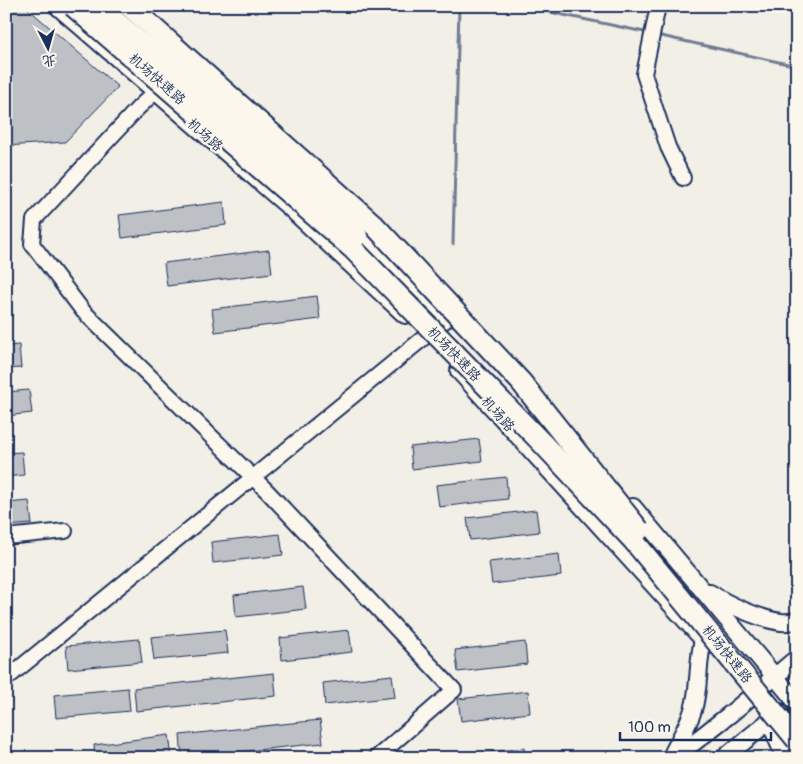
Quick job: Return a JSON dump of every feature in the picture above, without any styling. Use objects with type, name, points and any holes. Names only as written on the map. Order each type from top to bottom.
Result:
[{"type":"highway","name":"机场快速路","points":[[73,6],[353,249],[543,444],[633,540],[792,751]]},
{"type":"highway","name":"机场快速路","points":[[98,6],[220,111],[345,224],[440,320],[640,531],[796,706]]},
{"type":"highway","points":[[129,6],[374,225],[521,382],[640,531]]},
{"type":"highway","points":[[771,719],[792,751]]},
{"type":"main road","name":"机场路","points":[[58,6],[290,208],[426,335],[738,677],[771,719]]},
{"type":"main road","points":[[117,6],[356,224],[623,496],[775,676],[796,706],[771,719],[724,758]]},
{"type":"main road","points":[[697,585],[724,602],[757,615],[782,622],[797,621]]},
{"type":"main road","points":[[672,758],[693,712],[700,673],[700,650],[703,640]]},
{"type":"main road","points":[[672,758],[797,658]]},
{"type":"street","points":[[658,6],[644,74],[668,147],[683,178]]},
{"type":"street","points":[[156,91],[34,220],[32,244],[83,311],[253,477],[454,690],[376,758]]},
{"type":"street","points":[[6,679],[448,318]]},
{"type":"street","points":[[6,537],[65,531]]},
{"type":"building","points":[[6,6],[25,6],[118,87],[65,142],[6,146]]},
{"type":"building","points":[[224,202],[226,225],[122,238],[119,215]]},
{"type":"building","points":[[269,250],[272,273],[167,286],[164,263]]},
{"type":"building","points":[[6,294],[10,294],[12,317],[6,318]]},
{"type":"building","points":[[317,296],[320,319],[215,332],[212,309]]},
{"type":"building","points":[[19,345],[21,368],[6,369],[6,346]]},
{"type":"building","points":[[29,390],[32,413],[6,416],[6,392]]},
{"type":"building","points":[[479,439],[482,461],[412,469],[410,447]]},
{"type":"building","points":[[22,452],[24,475],[6,477],[6,453]]},
{"type":"building","points":[[506,477],[508,499],[439,507],[436,485]]},
{"type":"building","points":[[29,501],[32,524],[6,526],[6,503]]},
{"type":"building","points":[[536,510],[539,532],[470,540],[467,518]]},
{"type":"building","points":[[280,534],[283,555],[213,563],[211,542]]},
{"type":"building","points":[[559,554],[561,576],[492,584],[489,562]]},
{"type":"building","points":[[303,587],[306,609],[236,617],[234,595]]},
{"type":"building","points":[[225,630],[228,653],[154,660],[151,637]]},
{"type":"building","points":[[349,630],[352,652],[282,660],[280,638]]},
{"type":"building","points":[[139,639],[142,662],[68,669],[66,646]]},
{"type":"building","points":[[525,642],[527,664],[458,672],[455,650]]},
{"type":"building","points":[[274,673],[276,696],[136,711],[134,688]]},
{"type":"building","points":[[392,675],[395,697],[325,705],[323,683]]},
{"type":"building","points":[[128,688],[130,711],[56,718],[54,695]]},
{"type":"building","points":[[528,691],[530,713],[461,721],[458,699]]},
{"type":"building","points":[[320,720],[323,743],[182,758],[180,735]]},
{"type":"building","points":[[169,735],[172,758],[95,758],[94,745]]},
{"type":"building","points":[[524,748],[525,758],[455,758],[455,756]]},
{"type":"waterway","points":[[453,244],[459,6]]},
{"type":"waterway","points":[[521,6],[649,33]]},
{"type":"waterway","points":[[661,36],[797,66]]}]
